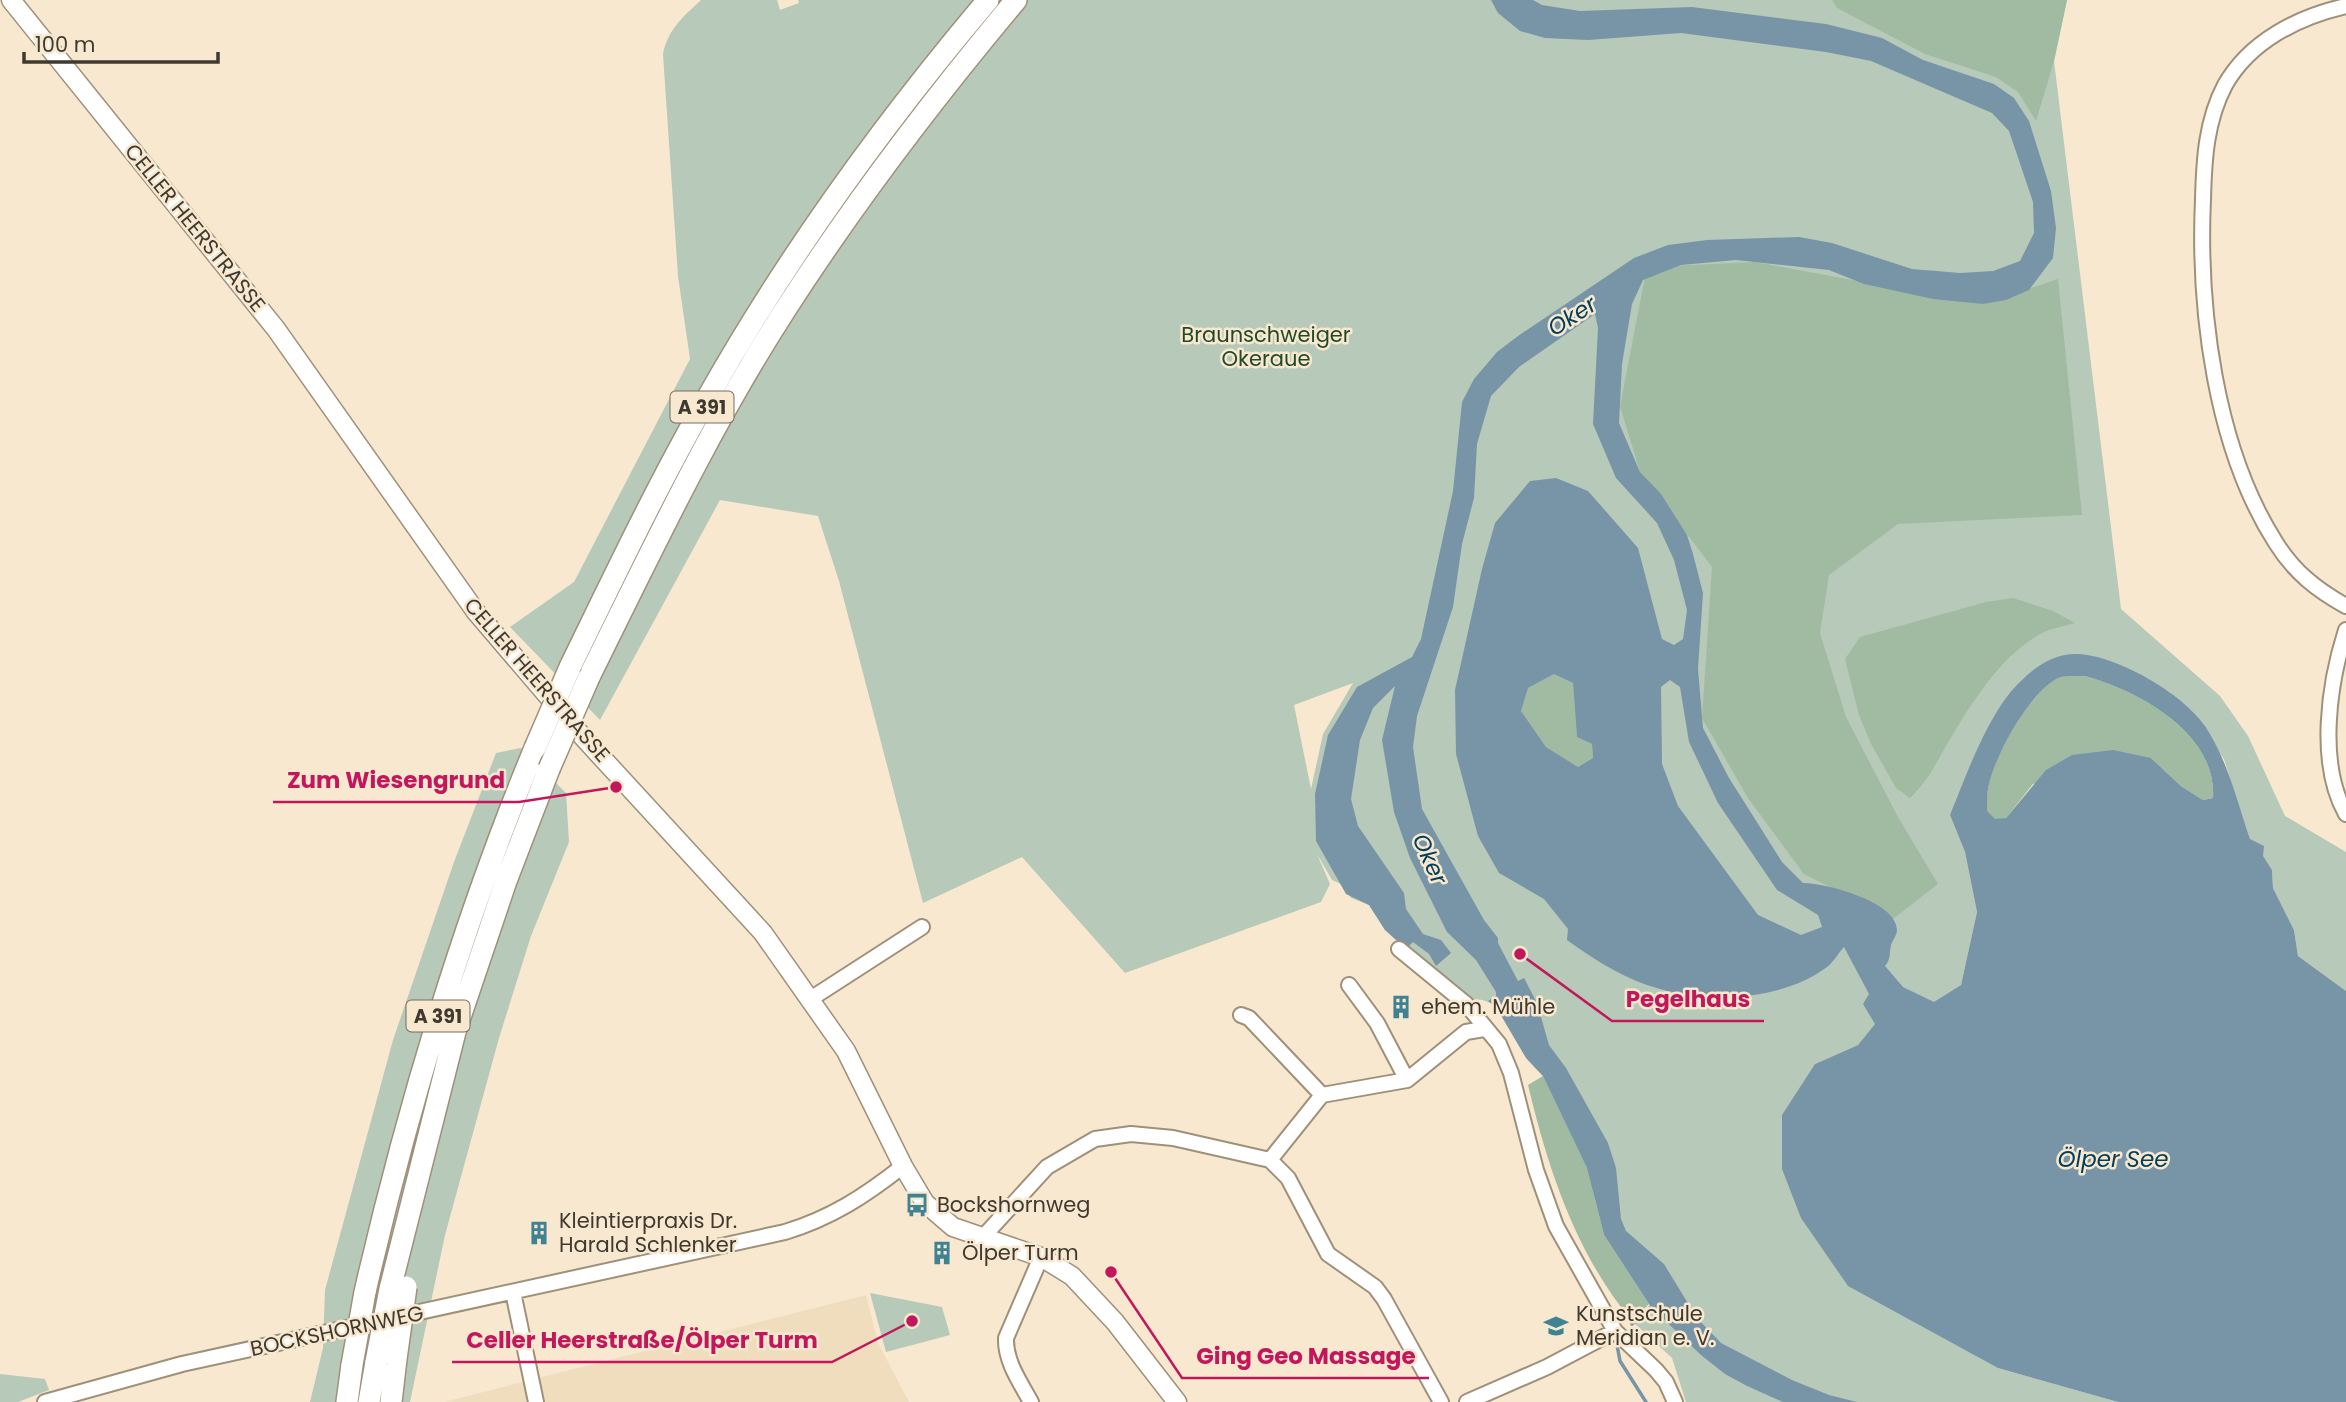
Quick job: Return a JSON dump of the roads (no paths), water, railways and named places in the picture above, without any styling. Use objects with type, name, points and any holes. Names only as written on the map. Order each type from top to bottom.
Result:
[{"type":"highway","name":"A 391","points":[[369,1402],[386,1361],[435,1104],[485,942],[549,769],[580,671],[640,521],[708,395],[769,298],[860,163],[988,0]]},
{"type":"highway","name":"A 391","points":[[347,1402],[365,1292],[392,1178],[453,967],[486,872],[535,748],[786,308],[878,176],[1016,0]]},
{"type":"highway","points":[[386,1361],[391,1402]]},
{"type":"main road","name":"CELLER HEERSTRASSE","points":[[11,0],[276,329],[475,612],[582,736],[763,933],[812,998],[846,1051],[902,1166],[937,1216],[953,1227],[1041,1257],[1072,1276],[1115,1322],[1177,1402]]},
{"type":"street","points":[[2346,6],[2282,29],[2264,41],[2232,74],[2209,126],[2202,210],[2202,277],[2222,406],[2239,467],[2275,542],[2305,581],[2346,606]]},
{"type":"street","points":[[2346,630],[2335,664],[2329,718],[2333,780],[2346,814]]},
{"type":"street","points":[[812,998],[922,928]]},
{"type":"street","points":[[1399,949],[1460,999],[1499,1044],[1506,1057],[1536,1170],[1556,1226],[1615,1331],[1667,1382],[1675,1402]]},
{"type":"street","points":[[1349,985],[1377,1023],[1407,1080]]},
{"type":"street","points":[[1241,1015],[1249,1018],[1322,1095]]},
{"type":"street","points":[[1270,1160],[1322,1095],[1407,1080],[1466,1032],[1484,1029]]},
{"type":"street","points":[[983,1237],[1047,1167],[1095,1139],[1131,1134],[1173,1138],[1270,1160],[1287,1178],[1328,1254],[1375,1287],[1384,1299],[1441,1402]]},
{"type":"street","name":"BOCKSHORNWEG","points":[[45,1402],[182,1364],[813,1224],[857,1201],[902,1166]]},
{"type":"street","points":[[1031,1402],[1014,1371],[1007,1352],[1006,1338],[1041,1257]]},
{"type":"street","points":[[513,1292],[536,1402]]},
{"type":"street","points":[[1467,1402],[1547,1367],[1615,1331]]},
{"type":"water","points":[[1491,0],[1533,0],[1542,5],[1580,11],[1692,7],[1826,24],[1882,38],[1923,60],[1994,84],[2014,98],[2029,121],[2051,191],[2056,228],[2053,258],[2029,290],[2006,300],[1983,304],[1933,299],[1864,284],[1829,270],[1736,260],[1681,265],[1643,280],[1632,304],[1622,364],[1619,423],[1640,472],[1661,494],[1687,535],[1693,554],[1703,593],[1698,669],[1703,728],[1729,778],[1782,862],[1803,883],[1842,890],[1873,902],[1894,920],[1897,932],[1885,966],[1903,987],[1934,1002],[1961,985],[1977,912],[1965,852],[1950,815],[1989,725],[2010,693],[2028,675],[2047,661],[2062,656],[2094,656],[2148,678],[2181,701],[2205,726],[2226,767],[2250,839],[2264,846],[2263,856],[2272,870],[2273,888],[2294,930],[2298,956],[2346,991],[2346,1402],[2118,1402],[1998,1368],[1848,1286],[1801,1218],[1782,1169],[1782,1115],[1815,1064],[1858,1045],[1875,1024],[1863,1004],[1869,994],[1844,947],[1829,965],[1807,979],[1763,994],[1715,997],[1669,991],[1626,976],[1576,947],[1567,940],[1568,929],[1544,899],[1499,873],[1478,836],[1456,754],[1455,690],[1495,523],[1530,481],[1556,478],[1588,491],[1638,548],[1662,639],[1674,645],[1683,639],[1687,610],[1674,560],[1657,523],[1616,478],[1593,424],[1598,328],[1595,314],[1519,367],[1491,396],[1477,444],[1474,498],[1462,544],[1453,607],[1417,716],[1413,747],[1422,809],[1484,920],[1498,938],[1498,943],[1518,981],[1524,978],[1537,1003],[1549,1045],[1566,1068],[1608,1143],[1616,1168],[1621,1219],[1626,1231],[1664,1264],[1697,1318],[1721,1343],[1792,1380],[1829,1395],[1857,1402],[1783,1402],[1725,1374],[1651,1307],[1604,1235],[1587,1168],[1543,1076],[1526,1058],[1496,1007],[1488,1001],[1496,996],[1496,992],[1476,960],[1447,932],[1410,858],[1394,812],[1382,740],[1395,686],[1373,708],[1360,740],[1351,799],[1358,826],[1404,893],[1406,909],[1423,934],[1441,940],[1451,953],[1436,966],[1429,954],[1413,942],[1406,949],[1385,930],[1369,905],[1346,894],[1316,841],[1315,794],[1328,735],[1357,687],[1412,657],[1421,639],[1453,491],[1462,402],[1474,379],[1497,352],[1634,258],[1668,245],[1707,240],[1799,237],[1832,243],[1912,269],[1960,273],[1993,271],[2020,261],[2034,233],[2033,202],[2009,131],[1992,113],[1871,61],[1826,52],[1681,33],[1588,40],[1545,38],[1520,31],[1498,13]],"holes":[[[1554,674],[1573,683],[1577,737],[1592,744],[1593,758],[1578,767],[1546,747],[1521,711],[1528,688]],[[2085,676],[2106,683],[2128,692],[2171,718],[2202,754],[2211,775],[2213,798],[2203,800],[2181,786],[2151,758],[2113,750],[2072,755],[2046,770],[2006,818],[1995,819],[1987,811],[1987,794],[1999,757],[2036,696],[2047,685],[2061,677]],[[1670,680],[1680,687],[1689,742],[1718,803],[1777,890],[1818,915],[1822,927],[1801,935],[1758,915],[1678,806],[1662,764],[1661,687]]]},
{"type":"waterway","points":[[1632,1324],[1654,1304]]},
{"type":"waterway","points":[[1617,1345],[1620,1361],[1646,1402]]},
{"type":"place","name":"Zum Wiesengrund","points":[[616,787]]},
{"type":"place","name":"Pegelhaus","points":[[1520,954]]},
{"type":"place","name":"ehem. Mühle","points":[[1401,1007]]},
{"type":"place","name":"Bockshornweg","points":[[917,1205]]},
{"type":"place","name":"Kleintierpraxis Dr. Harald Schlenker","points":[[539,1233]]},
{"type":"place","name":"Ölper Turm","points":[[942,1253]]},
{"type":"place","name":"Ging Geo Massage","points":[[1111,1272]]},
{"type":"place","name":"Celler Heerstraße/Ölper Turm","points":[[912,1321]]},
{"type":"place","name":"Kunstschule Meridian e. V.","points":[[1556,1326]]},
{"type":"water label","name":"Oker","points":[[1572,316]]},
{"type":"water label","name":"Oker","points":[[1430,859]]},
{"type":"water label","name":"Ölper See","points":[[2113,1159]]},
{"type":"park label","name":"Braunschweiger Okeraue","points":[[1266,347]]}]
